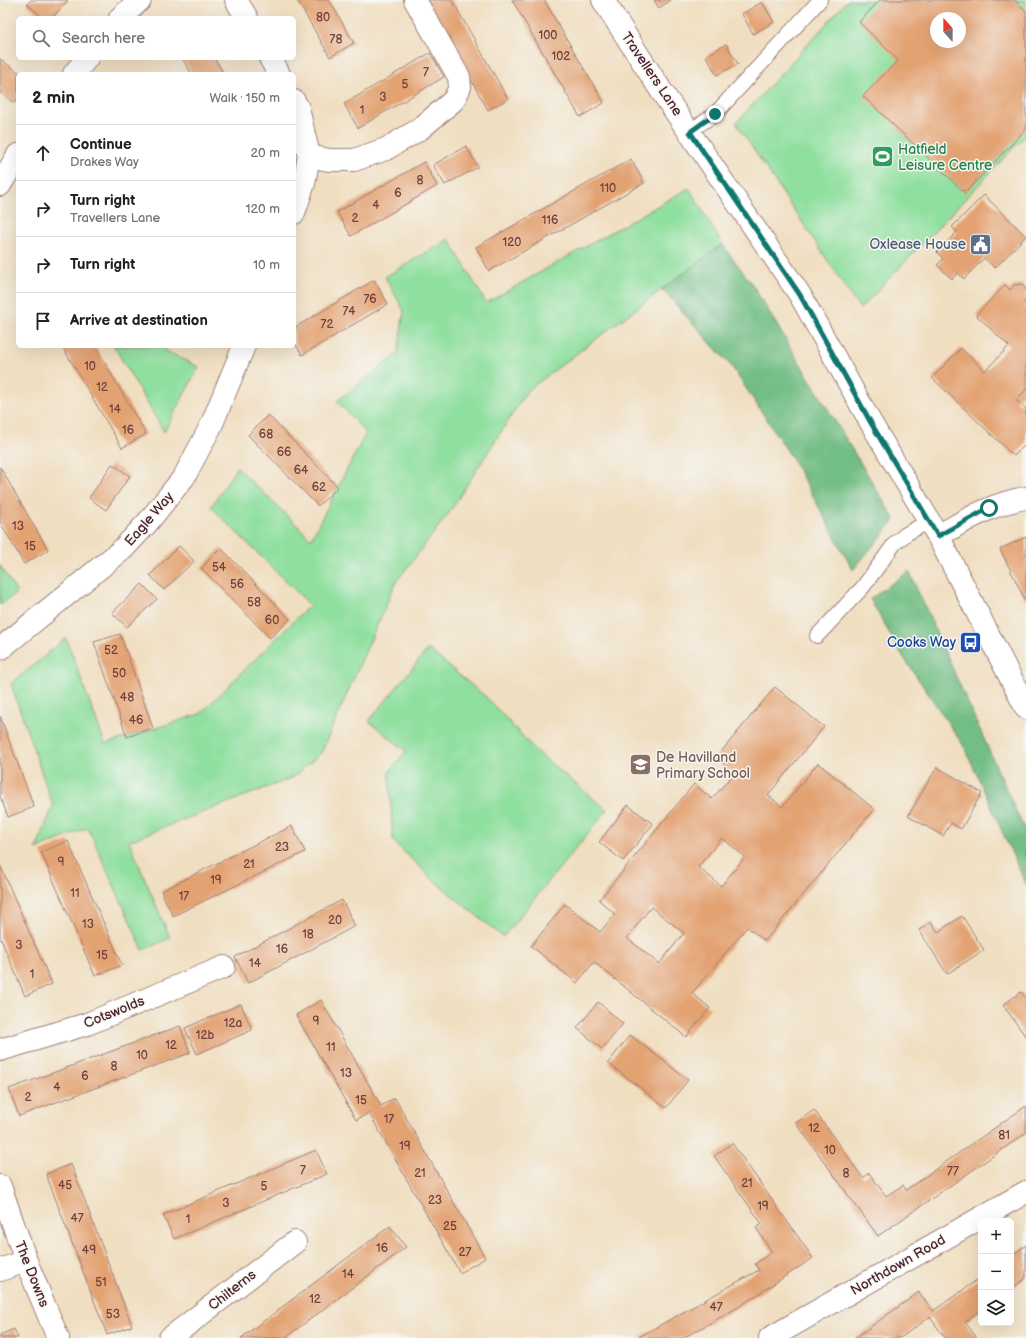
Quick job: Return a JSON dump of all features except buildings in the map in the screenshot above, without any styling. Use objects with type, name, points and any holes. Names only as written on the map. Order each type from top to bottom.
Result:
[{"type":"street","points":[[122,16],[140,0]]},
{"type":"street","points":[[236,0],[246,16]]},
{"type":"street","points":[[308,156],[328,160],[354,160],[386,149],[420,129],[454,100],[460,87],[459,77],[415,0]]},
{"type":"street","name":"Travellers Lane","points":[[603,0],[800,295],[871,423],[933,528],[1026,708]]},
{"type":"street","points":[[76,72],[85,60]]},
{"type":"street","points":[[271,60],[278,72]]},
{"type":"street","points":[[296,107],[301,121],[308,156],[304,183],[296,207]]},
{"type":"street","points":[[0,185],[16,158]]},
{"type":"street","name":"Eagle Way","points":[[0,649],[123,549],[148,522],[184,477],[211,426],[243,348]]},
{"type":"street","points":[[933,528],[989,508],[1026,498]]},
{"type":"street","name":"Cotswolds","points":[[0,1050],[87,1024],[224,967]]},
{"type":"street","name":"The Downs","points":[[0,1186],[26,1260],[58,1338]]},
{"type":"street","name":"Northdown Road","points":[[770,1338],[1026,1192]]},
{"type":"street","name":"Chilterns","points":[[170,1338],[295,1242]]},
{"type":"street","points":[[0,1270],[26,1260]]},
{"type":"lane","points":[[690,132],[715,114],[820,0]]},
{"type":"lane","points":[[817,636],[863,587],[895,543],[906,534],[933,528]]},
{"type":"green space","name":"Hatfield Leisure Centre","points":[[848,0],[1026,0],[1026,135],[860,309],[736,123]]},
{"type":"green space","points":[[689,188],[722,244],[527,391],[449,513],[396,582],[321,753],[294,777],[129,841],[170,938],[143,950],[88,828],[36,849],[53,806],[11,684],[66,638],[105,744],[200,714],[310,605],[211,507],[237,467],[311,539],[366,433],[337,401],[398,354],[404,311],[385,277],[449,239],[486,303]]},
{"type":"green space","points":[[722,244],[752,284],[895,520],[853,570],[792,458],[732,367],[662,289]]},
{"type":"green space","points":[[115,348],[164,348],[166,351],[199,367],[164,432]]},
{"type":"green space","points":[[0,565],[17,593],[0,605]]},
{"type":"green space","points":[[909,571],[1021,822],[1026,829],[1026,885],[965,748],[900,652],[870,599]]},
{"type":"green space","points":[[428,649],[487,698],[537,752],[607,810],[503,937],[432,879],[393,841],[389,772],[406,751],[369,721]]},
{"type":"place","name":"Hatfield Leisure Centre","points":[[882,157]]},
{"type":"place","name":"Oxlease House","points":[[981,244]]},
{"type":"place","name":"Cooks Way","points":[[971,642]]},
{"type":"place","name":"De Havilland Primary School","points":[[640,765]]},
{"type":"route","points":[[715,114],[690,132],[800,295],[871,423],[938,536],[989,508]]}]
